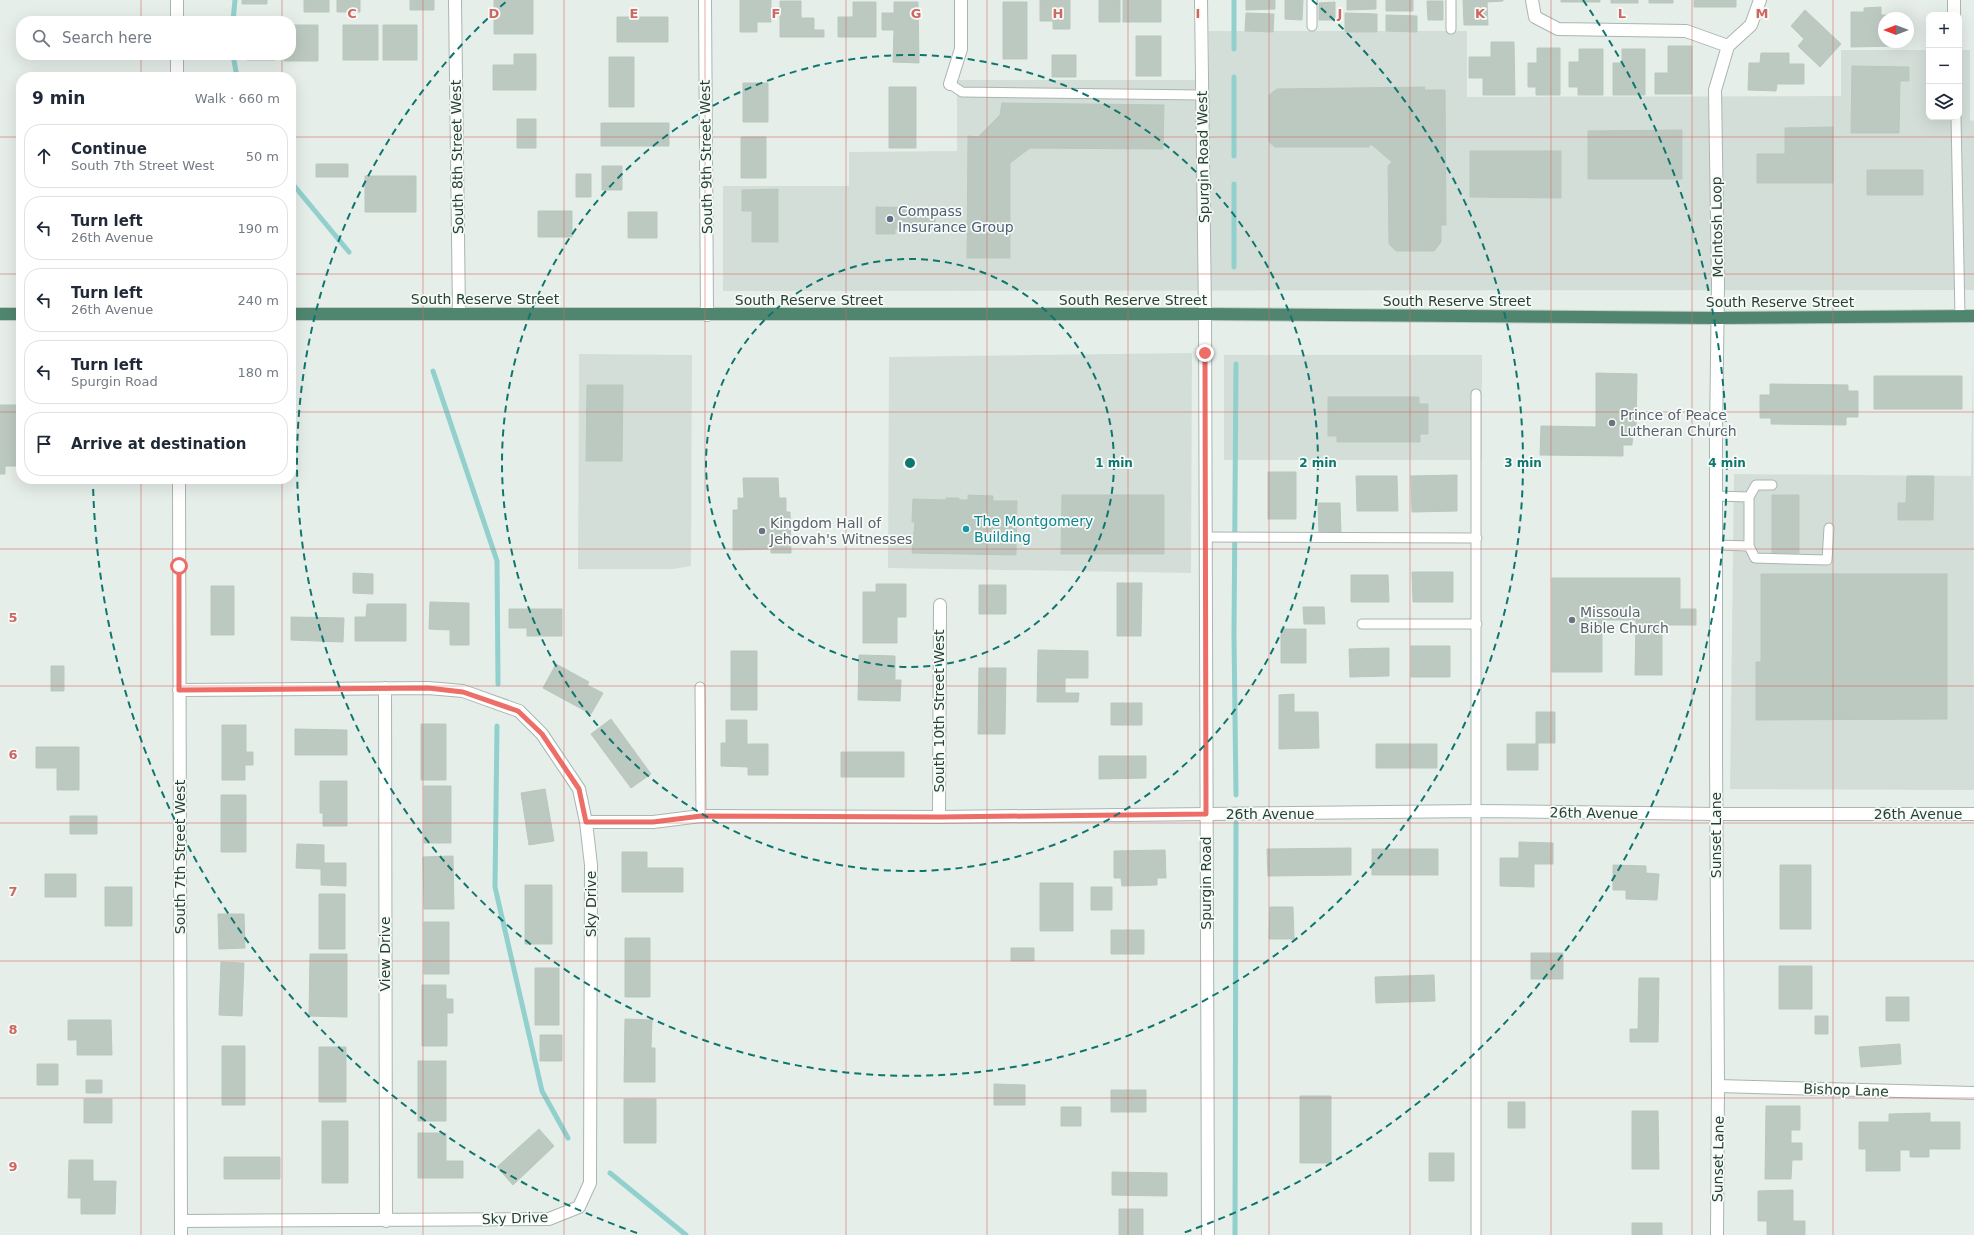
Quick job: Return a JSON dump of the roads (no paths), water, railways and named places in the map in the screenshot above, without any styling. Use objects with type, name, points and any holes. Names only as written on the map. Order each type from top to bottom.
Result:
[{"type":"highway","points":[[0,314],[16,314]]},
{"type":"highway","name":"South Reserve Street","points":[[296,314],[1205,314],[1717,318],[1974,316]]},
{"type":"street","points":[[176,0],[177,16]]},
{"type":"street","name":"South 8th Street West","points":[[455,0],[460,314]]},
{"type":"street","name":"South 9th Street West","points":[[705,0],[707,315]]},
{"type":"street","points":[[950,84],[961,49],[961,0]]},
{"type":"street","name":"Spurgin Road West","points":[[1202,0],[1205,314]]},
{"type":"street","points":[[1532,0],[1535,18],[1558,29],[1686,30],[1728,46]]},
{"type":"street","name":"McIntosh Loop","points":[[1716,434],[1718,216],[1715,90],[1728,46],[1750,25],[1760,0]]},
{"type":"street","points":[[1954,0],[1954,12]]},
{"type":"street","points":[[177,60],[177,72]]},
{"type":"street","name":"Spurgin Road","points":[[1205,314],[1208,1235]]},
{"type":"street","name":"Sunset Lane","points":[[1716,434],[1717,1235]]},
{"type":"street","name":"South 7th Street West","points":[[179,484],[181,1235]]},
{"type":"street","name":"South 10th Street West","points":[[939,817],[940,605]]},
{"type":"street","name":"View Drive","points":[[385,688],[386,1221]]},
{"type":"street","points":[[179,690],[428,688],[463,692],[518,711],[542,734],[579,789],[586,822]]},
{"type":"street","name":"26th Avenue","points":[[586,822],[653,822],[701,816],[939,817],[1477,811],[1716,814],[1974,814]]},
{"type":"street","name":"Sky Drive","points":[[181,1221],[549,1219],[579,1207],[590,1183],[591,864],[586,822]]},
{"type":"street","name":"Bishop Lane","points":[[1718,1086],[1974,1093]]},
{"type":"lane","points":[[1312,0],[1312,26]]},
{"type":"lane","points":[[1451,0],[1451,29]]},
{"type":"lane","points":[[950,84],[962,92],[1202,95]]},
{"type":"lane","points":[[1956,120],[1960,316]]},
{"type":"lane","points":[[1476,394],[1476,1235]]},
{"type":"lane","points":[[1772,485],[1756,485],[1749,497],[1749,546],[1755,558],[1827,560],[1829,528]]},
{"type":"lane","points":[[1716,496],[1749,497]]},
{"type":"lane","points":[[1205,538],[1477,538]]},
{"type":"lane","points":[[1716,546],[1749,546]]},
{"type":"lane","points":[[1362,624],[1477,624]]},
{"type":"lane","points":[[700,687],[701,816]]},
{"type":"waterway","points":[[233,16],[235,0]]},
{"type":"waterway","points":[[1234,0],[1234,49]]},
{"type":"waterway","points":[[234,60],[236,72]]},
{"type":"waterway","points":[[1234,77],[1234,156]]},
{"type":"waterway","points":[[1234,184],[1234,267]]},
{"type":"waterway","points":[[296,188],[349,252]]},
{"type":"waterway","points":[[1236,364],[1234,636],[1236,795]]},
{"type":"waterway","points":[[433,371],[497,561],[498,684]]},
{"type":"waterway","points":[[497,726],[495,887],[542,1091],[568,1138]]},
{"type":"waterway","points":[[1235,1235],[1236,823]]},
{"type":"waterway","points":[[610,1173],[686,1235]]},
{"type":"place","name":"Compass Insurance Group","points":[[890,219]]},
{"type":"place","name":"Prince of Peace Lutheran Church","points":[[1612,423]]},
{"type":"place","name":"The Montgomery Building","points":[[966,529]]},
{"type":"place","name":"Kingdom Hall of Jehovah's Witnesses","points":[[762,531]]},
{"type":"place","name":"Missoula Bible Church","points":[[1572,620]]}]
